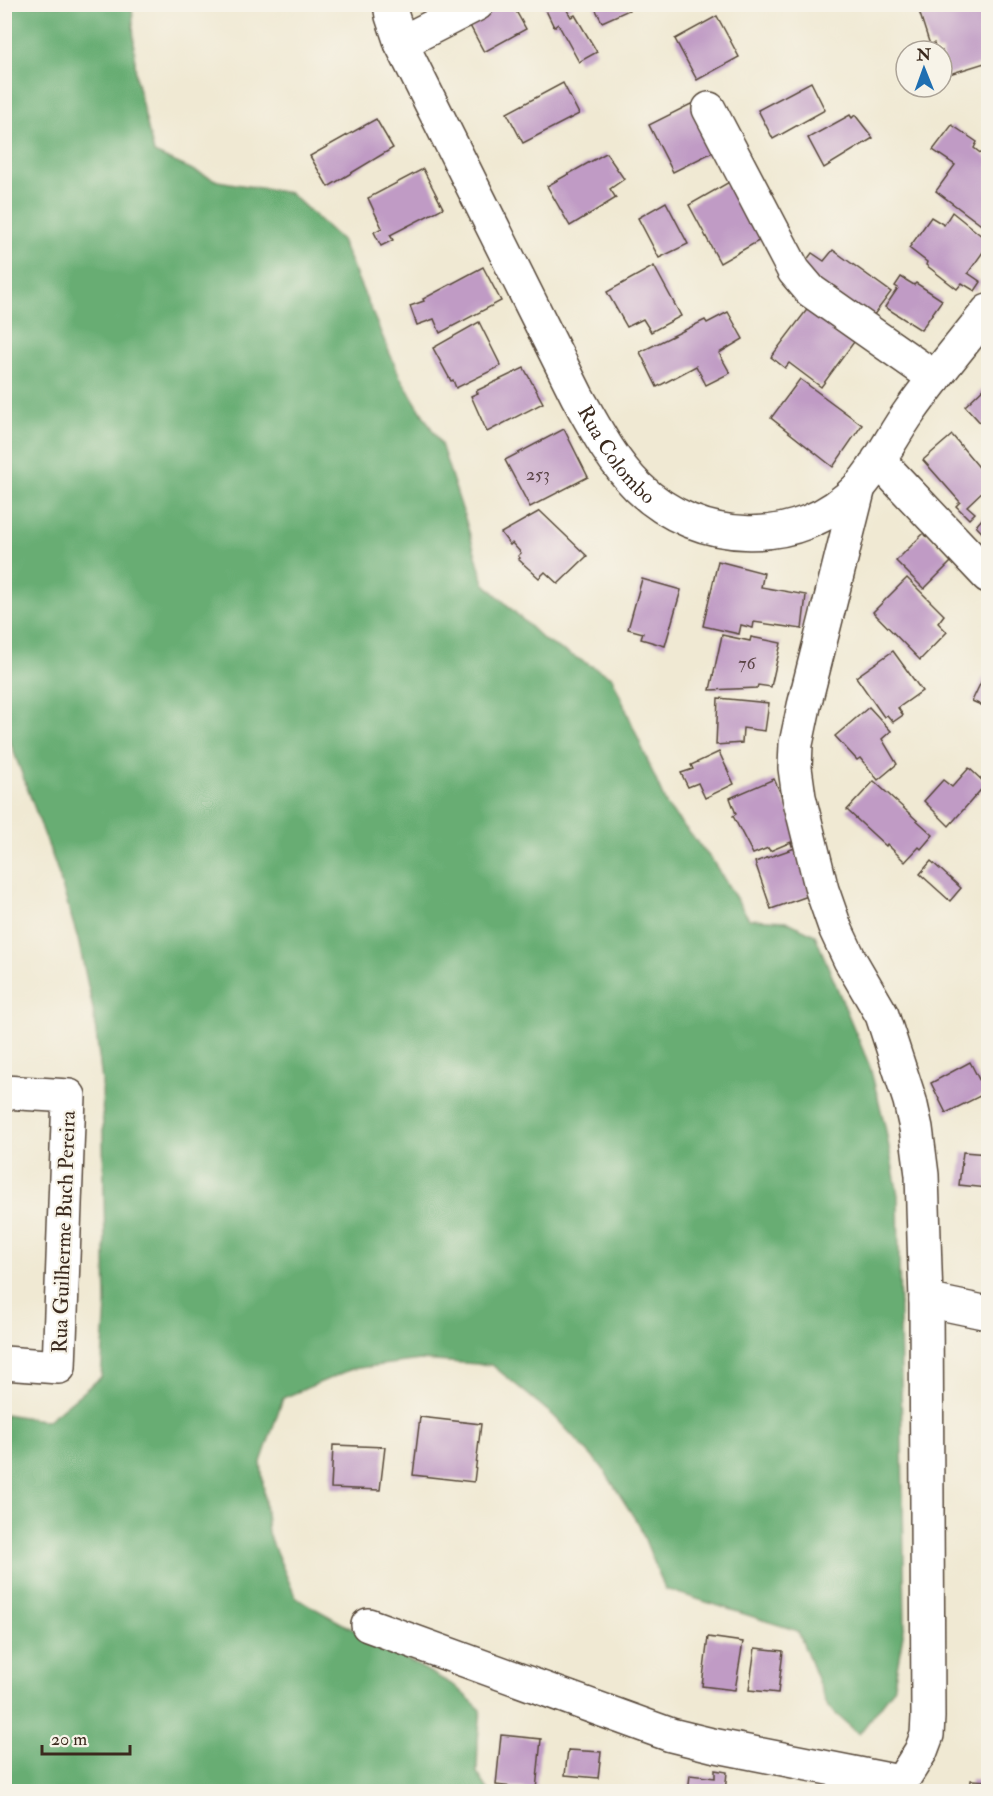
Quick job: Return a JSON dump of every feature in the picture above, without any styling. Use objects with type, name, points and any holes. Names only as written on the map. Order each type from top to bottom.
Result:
[{"type":"street","name":"Rua Colombo","points":[[390,4],[401,43],[577,396],[607,448],[638,487],[657,503],[695,524],[715,530],[759,533],[797,527],[818,518],[840,503],[859,487],[909,412],[988,311]]},
{"type":"street","points":[[401,43],[477,4]]},
{"type":"street","points":[[709,109],[794,271],[811,291],[935,378]]},
{"type":"street","points":[[879,460],[988,576]]},
{"type":"street","points":[[368,1625],[671,1735],[897,1787],[921,1750],[927,1735],[928,1717],[926,1300],[921,1175],[916,1128],[910,1101],[882,1015],[850,960],[836,930],[822,890],[799,797],[795,768],[796,744],[804,706],[859,487]]},
{"type":"street","name":"Rua Guilherme Buch Pereira","points":[[4,1092],[69,1096],[59,1367],[4,1363]]},
{"type":"street","points":[[926,1300],[988,1313]]},
{"type":"green space","points":[[5,5],[132,5],[136,79],[154,153],[218,181],[290,193],[341,240],[400,377],[441,444],[484,583],[545,641],[612,677],[667,806],[712,860],[749,919],[786,921],[815,935],[870,1067],[885,1126],[898,1195],[905,1624],[893,1690],[859,1734],[828,1707],[798,1631],[665,1589],[639,1525],[602,1467],[554,1416],[492,1365],[420,1360],[352,1369],[283,1398],[261,1462],[268,1533],[296,1598],[455,1686],[481,1710],[477,1773],[489,1791],[5,1791],[5,1414],[47,1421],[101,1377],[106,1305],[102,1081],[93,1009],[78,939],[56,866],[5,728]]},
{"type":"building","points":[[497,4],[512,4],[526,29],[484,52],[467,20]]},
{"type":"building","points":[[543,4],[576,4],[567,10],[571,17],[575,15],[597,52],[579,62],[558,24],[554,27]]},
{"type":"building","points":[[593,4],[626,4],[629,10],[602,22]]},
{"type":"building","points":[[927,4],[988,4],[988,25],[985,26],[988,38],[988,62],[954,73],[954,39],[928,39],[918,8]]},
{"type":"building","points":[[717,16],[739,57],[697,80],[675,39]]},
{"type":"building","points":[[811,82],[825,110],[773,139],[758,110]]},
{"type":"building","points":[[563,83],[579,114],[523,143],[507,113]]},
{"type":"building","points":[[691,104],[715,151],[673,172],[649,125]]},
{"type":"building","points":[[850,115],[852,118],[855,115],[873,138],[824,168],[808,138]]},
{"type":"building","points":[[376,119],[393,148],[328,187],[310,156]]},
{"type":"building","points":[[952,125],[977,142],[974,148],[988,159],[988,230],[936,191],[955,165],[933,150]]},
{"type":"building","points":[[606,153],[624,179],[610,189],[616,198],[570,226],[547,186]]},
{"type":"building","points":[[423,169],[443,208],[390,235],[393,240],[381,246],[374,232],[382,228],[368,198]]},
{"type":"building","points":[[738,177],[769,235],[720,263],[689,205]]},
{"type":"building","points":[[666,202],[688,244],[659,258],[638,218]]},
{"type":"building","points":[[952,212],[988,241],[988,245],[968,273],[981,282],[975,291],[962,283],[957,289],[926,265],[927,262],[909,248],[931,217],[944,225]]},
{"type":"building","points":[[833,250],[891,292],[867,324],[800,269],[812,253],[824,261]]},
{"type":"building","points":[[654,266],[681,316],[651,332],[643,319],[627,327],[607,292]]},
{"type":"building","points":[[483,267],[501,301],[440,333],[434,319],[417,325],[410,306],[424,301],[423,299]]},
{"type":"building","points":[[901,277],[914,285],[916,283],[942,300],[921,330],[885,307],[898,288],[895,286]]},
{"type":"building","points":[[809,307],[854,342],[821,387],[789,363],[785,368],[771,357]]},
{"type":"building","points":[[728,312],[743,339],[719,353],[730,373],[706,385],[696,366],[657,387],[640,352],[705,320],[707,323]]},
{"type":"building","points":[[479,322],[501,366],[456,388],[433,348]]},
{"type":"building","points":[[524,368],[543,403],[487,432],[471,396],[478,393],[476,391]]},
{"type":"building","points":[[800,379],[862,425],[833,467],[771,418]]},
{"type":"building","points":[[988,384],[988,431],[965,406]]},
{"type":"building","points":[[564,429],[588,477],[530,507],[505,460]]},
{"type":"building","points":[[952,435],[988,478],[988,486],[967,506],[975,513],[969,519],[956,506],[960,502],[923,460]]},
{"type":"building","points":[[540,511],[587,556],[558,584],[545,572],[539,578],[518,559],[521,553],[512,543],[510,545],[501,533]]},
{"type":"building","points":[[988,512],[988,539],[976,526]]},
{"type":"building","points":[[924,533],[952,561],[924,589],[896,561]]},
{"type":"building","points":[[718,561],[764,573],[761,587],[806,595],[802,629],[754,622],[753,628],[741,625],[739,634],[703,626]]},
{"type":"building","points":[[907,578],[944,615],[938,623],[947,632],[920,660],[873,612]]},
{"type":"building","points":[[642,579],[681,590],[665,646],[641,639],[643,633],[628,629]]},
{"type":"building","points":[[722,635],[750,641],[751,637],[781,643],[771,687],[758,685],[757,688],[710,690]]},
{"type":"building","points":[[893,651],[922,691],[898,708],[903,715],[893,722],[887,715],[884,717],[856,677]]},
{"type":"building","points":[[983,678],[988,680],[988,708],[972,701]]},
{"type":"building","points":[[718,698],[769,703],[765,731],[743,728],[742,743],[716,745]]},
{"type":"building","points":[[869,707],[891,731],[882,739],[897,764],[878,780],[860,758],[857,760],[835,736]]},
{"type":"building","points":[[719,752],[734,784],[705,798],[698,783],[688,787],[681,773],[693,769],[691,765]]},
{"type":"building","points":[[969,768],[986,784],[949,826],[924,801],[943,780],[952,787]]},
{"type":"building","points":[[774,779],[803,842],[792,846],[791,842],[770,851],[768,848],[753,854],[733,816],[736,814],[730,798]]},
{"type":"building","points":[[874,781],[933,835],[905,862],[847,810]]},
{"type":"building","points":[[795,848],[811,895],[771,909],[755,862]]},
{"type":"building","points":[[931,861],[961,888],[950,901],[920,874]]},
{"type":"building","points":[[970,1062],[986,1093],[946,1113],[931,1083]]},
{"type":"building","points":[[963,1152],[988,1154],[988,1188],[959,1185]]},
{"type":"building","points":[[420,1417],[481,1424],[474,1482],[413,1475]]},
{"type":"building","points":[[333,1445],[385,1447],[380,1490],[331,1488]]},
{"type":"building","points":[[708,1637],[743,1642],[735,1690],[702,1686]]},
{"type":"building","points":[[755,1648],[783,1651],[778,1693],[749,1690]]},
{"type":"building","points":[[501,1735],[541,1739],[536,1790],[496,1785]]},
{"type":"building","points":[[568,1750],[601,1752],[598,1778],[565,1775]]},
{"type":"building","points":[[715,1770],[727,1772],[725,1792],[688,1792],[690,1775],[715,1778]]},
{"type":"building","points":[[971,1780],[988,1781],[988,1792],[970,1792]]}]
